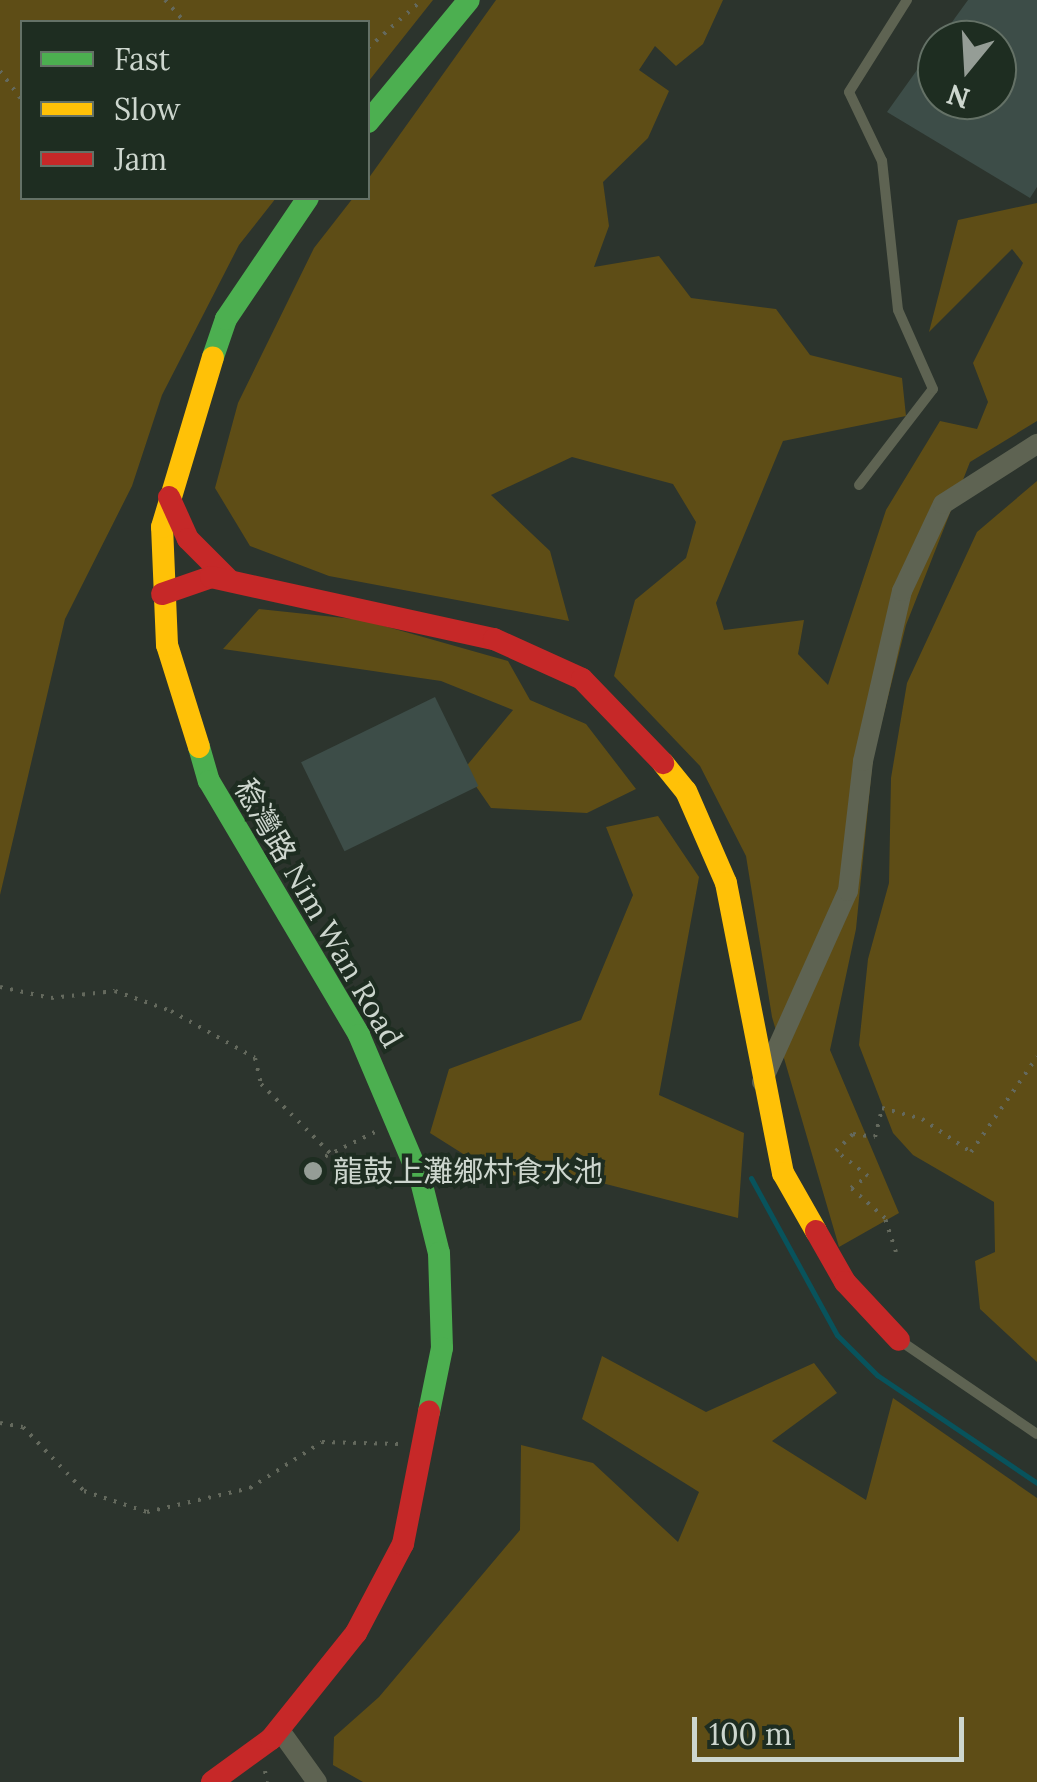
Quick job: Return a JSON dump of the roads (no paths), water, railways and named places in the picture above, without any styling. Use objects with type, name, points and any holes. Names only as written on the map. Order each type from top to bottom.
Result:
[{"type":"street","points":[[370,120],[468,0]]},
{"type":"street","name":"稔灣路 Nim Wan Road","points":[[212,1782],[279,1729],[356,1633],[402,1544],[429,1444],[441,1329],[439,1253],[421,1180],[358,1034],[209,781],[178,693],[162,594],[168,495],[226,320],[307,200]]},
{"type":"street","points":[[761,1084],[848,891],[863,762],[902,590],[942,504],[1037,444]]},
{"type":"street","points":[[168,495],[188,539],[229,580]]},
{"type":"street","points":[[162,594],[192,580],[229,580],[494,639],[582,679],[623,714],[686,791],[715,853],[783,1174],[810,1231],[899,1340]]},
{"type":"street","points":[[279,1729],[318,1782]]},
{"type":"lane","points":[[859,484],[933,389],[898,310],[882,161],[849,92],[908,0]]},
{"type":"lane","points":[[899,1340],[1037,1434]]},
{"type":"waterway","points":[[751,1178],[837,1335],[877,1375],[1037,1483]]},
{"type":"place","name":"龍鼓上灘鄉村食水池","points":[[313,1171]]}]
